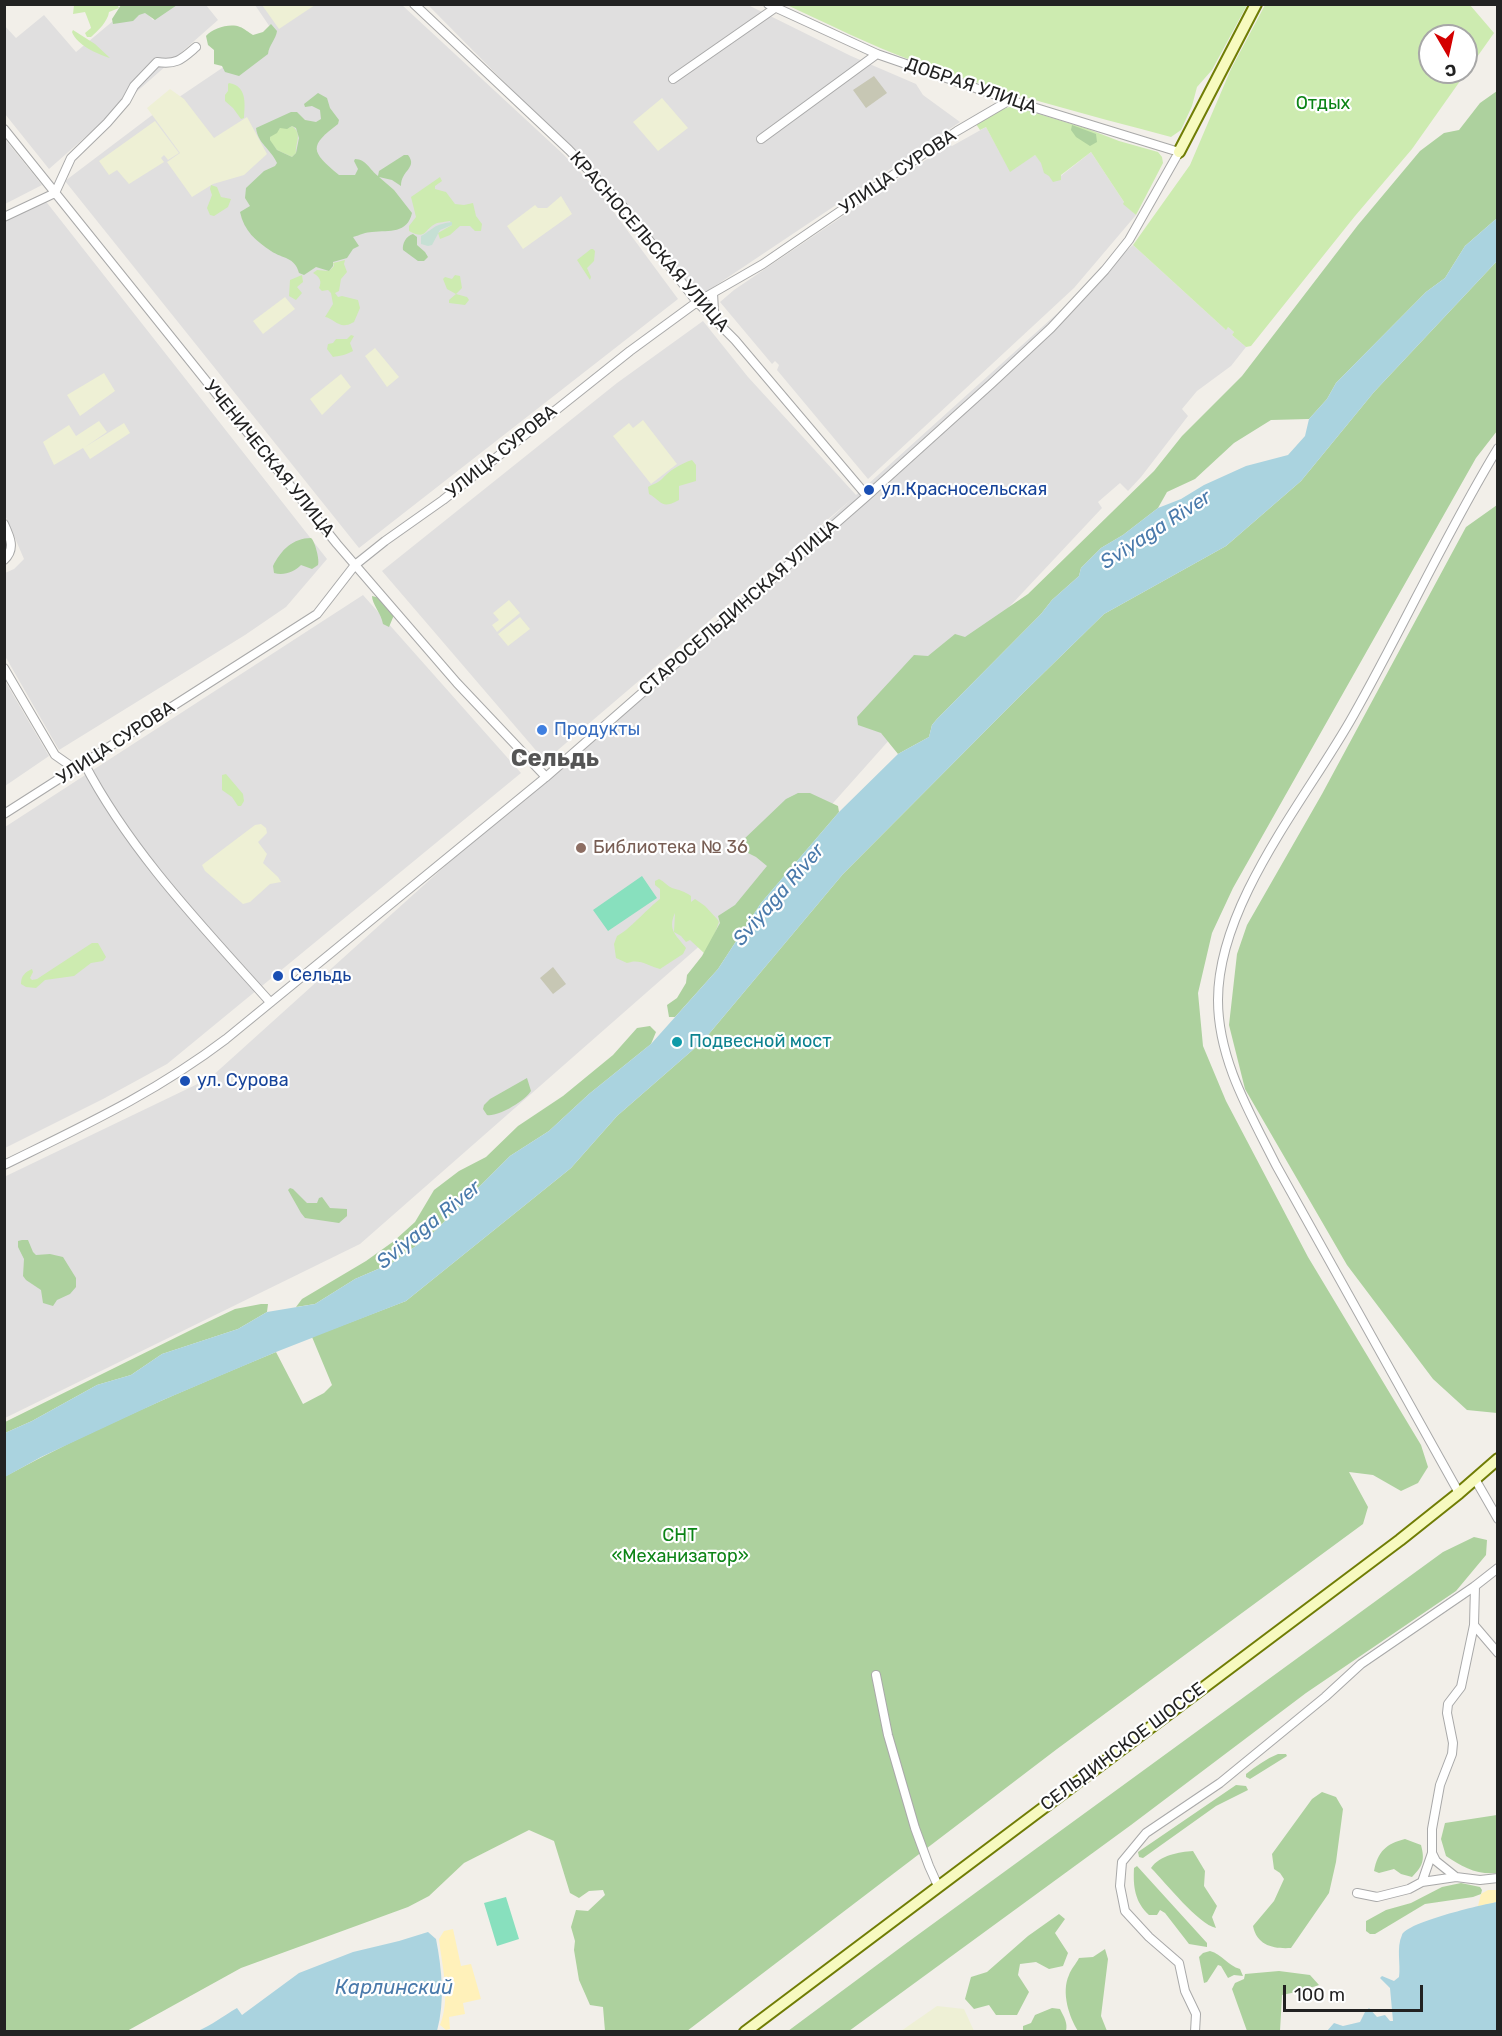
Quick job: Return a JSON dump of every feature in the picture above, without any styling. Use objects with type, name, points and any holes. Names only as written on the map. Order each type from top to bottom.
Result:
[{"type":"main road","points":[[1179,152],[1256,4]]},
{"type":"main road","name":"СЕЛЬДИНСКОЕ ШОССЕ","points":[[745,2031],[1400,1540],[1497,1459]]},
{"type":"street","name":"КРАСНОСЕЛЬСКАЯ УЛИЦА","points":[[414,4],[577,158],[621,204],[697,302],[735,340],[867,496]]},
{"type":"street","name":"ДОБРАЯ УЛИЦА","points":[[772,6],[877,54],[1010,100],[1179,152]]},
{"type":"street","points":[[673,79],[772,6]]},
{"type":"street","points":[[4,217],[56,193],[71,158],[126,101],[134,86],[157,62],[168,64],[179,61],[196,47]]},
{"type":"street","points":[[761,139],[877,54]]},
{"type":"street","name":"УЛИЦА СУРОВА","points":[[4,814],[317,614],[355,565],[443,500],[621,358],[697,302],[763,264],[957,131],[1010,100]]},
{"type":"street","name":"УЧЕНИЧЕСКАЯ УЛИЦА","points":[[4,129],[355,565],[457,683],[546,777]]},
{"type":"street","name":"СТАРОСЕЛЬДИНСКАЯ УЛИЦА","points":[[4,1165],[125,1106],[192,1065],[546,777],[867,496],[1042,336],[1105,270],[1129,240],[1179,152]]},
{"type":"street","points":[[713,293],[717,322]]},
{"type":"street","points":[[1459,1493],[1276,1165],[1251,1115],[1231,1070],[1221,1039],[1218,999],[1222,965],[1233,924],[1250,886],[1353,717],[1474,487],[1497,448]]},
{"type":"street","points":[[4,524],[12,547],[7,558]]},
{"type":"street","points":[[4,668],[55,755],[75,769]]},
{"type":"street","points":[[84,763],[133,843],[270,1002]]},
{"type":"street","points":[[1475,1479],[1497,1519]]},
{"type":"street","points":[[1195,2031],[1196,2014],[1185,1991],[1179,1963],[1149,1937],[1125,1911],[1120,1886],[1122,1862],[1146,1833],[1220,1783],[1317,1704],[1360,1664],[1475,1586],[1497,1568]]},
{"type":"street","points":[[1422,1882],[1432,1853],[1432,1829],[1440,1785],[1452,1754],[1453,1743],[1447,1713],[1448,1704],[1461,1688],[1474,1625],[1475,1586]]},
{"type":"street","points":[[1474,1625],[1497,1653]]},
{"type":"street","points":[[876,1675],[888,1735],[915,1828],[938,1886]]},
{"type":"street","points":[[1432,1853],[1436,1861],[1456,1877]]},
{"type":"street","points":[[1357,1893],[1377,1897],[1409,1889],[1422,1882],[1456,1877],[1480,1880],[1497,1878]]},
{"type":"shaded area","points":[[132,5],[139,5],[153,20],[171,5],[206,5],[218,20],[49,169],[5,114],[4,25],[16,38],[44,15],[76,52]]},
{"type":"shaded area","points":[[255,5],[402,5],[563,154],[599,192],[678,299],[359,548],[65,181],[151,116],[274,33]]},
{"type":"shaded area","points":[[262,5],[315,5],[279,29]]},
{"type":"shaded area","points":[[428,5],[748,5],[851,56],[916,84],[923,95],[960,122],[703,294],[691,289],[628,207]]},
{"type":"shaded area","points":[[874,76],[887,93],[866,108],[853,90]]},
{"type":"shaded area","points":[[170,89],[184,99],[214,138],[247,117],[267,154],[244,175],[213,184],[192,197],[167,162],[180,153],[147,108]]},
{"type":"shaded area","points":[[662,98],[688,128],[658,151],[633,122]]},
{"type":"shaded area","points":[[155,121],[179,153],[168,160],[164,155],[161,158],[164,162],[129,184],[117,170],[109,175],[99,161]]},
{"type":"shaded area","points":[[986,127],[1007,165],[1035,155],[1057,179],[1091,152],[1124,202],[1136,215],[1074,288],[868,479],[777,370],[779,365],[775,361],[772,364],[720,302],[734,290],[942,149]]},
{"type":"shaded area","points":[[4,138],[42,185],[5,204],[4,204]]},
{"type":"shaded area","points":[[561,196],[572,214],[523,249],[507,226],[535,205],[538,208],[547,208]]},
{"type":"shaded area","points":[[44,199],[327,559],[286,607],[245,635],[59,750],[5,656],[5,573],[14,569],[24,559],[5,515],[4,221]]},
{"type":"shaded area","points":[[452,222],[452,225],[440,230],[432,245],[421,244],[421,236],[438,225]]},
{"type":"shaded area","points":[[1133,245],[1225,329],[1228,327],[1234,332],[1232,335],[1246,347],[1231,366],[1197,391],[1182,409],[1188,416],[1141,477],[1128,491],[1120,483],[1098,502],[1102,508],[980,638],[728,921],[360,1244],[5,1418],[4,1177],[210,1078],[853,498],[545,761],[382,571],[617,383],[703,321],[748,377],[856,495]]},
{"type":"shaded area","points":[[285,297],[295,309],[263,334],[253,321]]},
{"type":"shaded area","points":[[375,348],[399,377],[387,387],[365,356]]},
{"type":"shaded area","points":[[104,373],[115,391],[80,416],[67,395]]},
{"type":"shaded area","points":[[341,374],[351,387],[322,415],[310,399]]},
{"type":"shaded area","points":[[643,420],[677,464],[651,484],[613,436],[629,423],[633,428]]},
{"type":"shaded area","points":[[99,421],[107,432],[85,447],[124,423],[130,433],[90,459],[83,448],[54,465],[43,442],[69,425],[76,436]]},
{"type":"shaded area","points":[[363,595],[521,773],[167,1064],[5,1148],[5,827]]},
{"type":"shaded area","points":[[509,600],[520,613],[497,632],[492,625],[499,620],[493,613]]},
{"type":"shaded area","points":[[520,617],[530,629],[508,646],[498,634]]},
{"type":"shaded area","points":[[5,681],[49,756],[4,786]]},
{"type":"shaded area","points":[[261,824],[266,828],[267,833],[258,842],[267,854],[263,863],[281,882],[270,884],[250,902],[243,904],[205,871],[202,865],[255,825]]},
{"type":"shaded area","points":[[553,967],[566,984],[553,994],[540,978]]},
{"type":"shaded area","points":[[937,2006],[964,2009],[974,2031],[901,2031]]},
{"type":"green space","points":[[1247,4],[1212,70],[1197,87],[1192,106],[1181,130],[1171,137],[1041,102],[913,61],[787,5]]},
{"type":"green space","points":[[74,5],[113,5],[119,8],[109,12],[100,29],[91,37],[87,37],[85,33],[91,28],[85,12],[73,14]]},
{"type":"green space","points":[[121,5],[177,5],[155,20],[145,13],[133,21],[113,24],[112,19]]},
{"type":"green space","name":"Отдых","points":[[1265,5],[1470,5],[1494,33],[1478,56],[1478,24],[1418,24],[1418,84],[1458,84],[1412,149],[1251,346],[1246,347],[1232,335],[1234,332],[1228,327],[1226,330],[1133,245],[1190,165],[1231,69]]},
{"type":"green space","points":[[271,24],[277,31],[268,54],[239,76],[225,72],[222,66],[214,64],[214,50],[208,45],[206,36],[209,33],[222,27],[236,26],[253,35],[263,32]]},
{"type":"green space","points":[[73,30],[95,44],[110,58],[83,45],[75,37]]},
{"type":"green space","points":[[229,83],[242,91],[244,118],[241,119],[225,101]]},
{"type":"green space","points":[[1497,91],[1496,219],[1465,246],[1445,278],[1426,292],[1336,383],[1327,399],[1309,419],[1271,420],[1234,443],[1195,479],[1167,492],[1158,508],[1123,535],[1101,548],[1081,568],[1079,576],[1052,600],[1041,614],[937,719],[932,725],[929,737],[898,754],[881,733],[858,725],[857,717],[914,655],[928,656],[955,634],[965,637],[1028,594],[1154,471],[1182,436],[1242,376],[1358,225],[1420,151],[1444,133],[1459,130],[1480,103]]},
{"type":"green space","points":[[318,93],[327,98],[330,108],[339,120],[338,124],[318,143],[317,149],[323,160],[339,175],[355,175],[358,169],[354,161],[359,159],[378,176],[379,171],[404,155],[408,155],[411,163],[401,186],[392,180],[379,177],[394,190],[412,213],[410,220],[402,228],[367,232],[353,237],[359,246],[353,249],[347,258],[333,262],[329,271],[316,267],[304,275],[299,273],[292,261],[271,251],[256,239],[244,225],[240,212],[250,206],[245,198],[246,188],[264,171],[277,163],[259,138],[256,128],[291,112],[297,112],[305,120],[316,122],[321,119],[320,110],[312,106],[305,107],[304,104]],"holes":[[[292,126],[296,128],[299,138],[296,153],[292,157],[277,150],[270,137],[280,128],[287,129]]]},
{"type":"green space","points":[[1013,106],[1158,152],[1163,163],[1136,215],[1123,204],[1124,202],[1091,152],[1061,175],[1061,180],[1053,182],[1044,173],[1035,155],[1010,172],[986,127],[980,130],[976,124]]},
{"type":"green space","points":[[1072,125],[1096,134],[1097,142],[1090,146],[1076,137],[1071,130]]},
{"type":"green space","points":[[292,126],[298,135],[296,153],[292,157],[277,150],[270,141],[270,137],[280,128]]},
{"type":"green space","points":[[440,177],[442,181],[435,186],[435,189],[446,192],[455,204],[473,203],[476,216],[482,224],[481,231],[475,231],[470,226],[460,226],[450,235],[440,239],[438,233],[452,225],[450,221],[435,224],[422,235],[409,231],[409,226],[416,217],[411,197]]},
{"type":"green space","points":[[211,185],[217,187],[221,197],[231,199],[228,207],[214,216],[210,215],[207,208],[212,195]]},
{"type":"green space","points":[[413,234],[417,237],[417,245],[428,257],[424,261],[418,261],[403,250],[405,240]]},
{"type":"green space","points":[[591,249],[595,251],[594,261],[587,268],[590,280],[577,260]]},
{"type":"green space","points":[[345,260],[347,272],[341,279],[339,291],[335,293],[338,297],[358,300],[360,308],[354,322],[348,325],[338,324],[325,317],[333,304],[331,293],[319,288],[320,279],[313,273],[317,270],[329,271],[334,266],[333,263]]},
{"type":"green space","name":"СНТ «Механизатор»","points":[[1497,261],[1497,431],[1476,458],[1233,888],[1212,933],[1198,993],[1203,1046],[1226,1101],[1308,1257],[1421,1445],[1428,1467],[1418,1483],[1401,1491],[1373,1475],[1349,1472],[1368,1507],[1363,1524],[1057,1749],[687,2031],[605,2031],[603,2007],[590,2005],[579,1980],[574,1950],[575,1941],[571,1927],[576,1910],[588,1911],[605,1895],[603,1890],[589,1891],[579,1898],[570,1893],[554,1841],[529,1830],[464,1863],[429,1896],[408,1907],[241,1968],[127,2031],[5,2032],[4,1477],[105,1426],[276,1352],[303,1404],[324,1393],[332,1385],[312,1337],[406,1301],[571,1168],[617,1116],[703,1041],[843,874],[1018,698],[1104,614],[1226,546],[1301,481],[1374,392]]},
{"type":"green space","points":[[302,275],[303,282],[297,287],[302,293],[296,300],[289,296],[290,280]]},
{"type":"green space","points":[[455,275],[460,276],[462,288],[456,294],[447,289],[443,279],[445,277],[452,279]]},
{"type":"green space","points":[[456,294],[467,297],[469,300],[465,305],[449,303],[449,300]]},
{"type":"green space","points":[[351,335],[354,336],[350,343],[353,351],[333,357],[327,349],[328,344],[333,343],[336,339],[347,339]]},
{"type":"green space","points":[[692,460],[696,465],[696,481],[679,486],[679,500],[665,504],[649,494],[648,487],[659,482],[683,463]]},
{"type":"green space","points":[[1497,505],[1497,1413],[1467,1410],[1433,1379],[1347,1265],[1245,1089],[1229,1025],[1237,954],[1247,925],[1322,794],[1466,527]]},
{"type":"green space","points":[[311,538],[317,551],[318,565],[312,569],[301,565],[289,573],[274,573],[273,566],[284,550],[299,540]]},
{"type":"green space","points":[[372,596],[380,598],[394,615],[389,627],[383,624]]},
{"type":"green space","points":[[226,774],[243,794],[244,801],[241,806],[238,806],[232,797],[222,790],[222,775]]},
{"type":"green space","points":[[798,793],[810,793],[838,806],[839,812],[761,903],[718,969],[675,1017],[669,1017],[667,1005],[677,998],[686,983],[687,975],[702,956],[720,923],[718,916],[735,905],[767,866],[744,851],[741,842],[786,799]]},
{"type":"green space","points":[[642,876],[657,898],[608,931],[593,910]]},
{"type":"green space","points":[[659,879],[670,887],[691,896],[691,902],[695,899],[705,906],[719,922],[711,944],[704,953],[690,940],[686,942],[674,932],[686,948],[683,954],[660,969],[640,962],[627,963],[616,958],[614,944],[617,936],[660,899],[660,889],[655,885],[655,881]],"holes":[[[675,913],[674,932],[672,924]]]},
{"type":"green space","points":[[92,943],[98,943],[106,957],[103,961],[91,963],[74,976],[45,980],[36,988],[21,984],[25,973],[30,970],[32,969],[33,972],[30,978],[37,979]]},
{"type":"green space","points":[[650,1026],[656,1032],[651,1044],[589,1094],[549,1131],[510,1156],[430,1236],[392,1263],[355,1279],[315,1304],[296,1307],[302,1299],[366,1261],[394,1241],[415,1222],[434,1190],[459,1171],[486,1157],[518,1126],[563,1096],[613,1055],[637,1028]]},
{"type":"green space","points":[[527,1078],[531,1091],[528,1095],[504,1111],[487,1115],[483,1109],[490,1099]]},
{"type":"green space","points":[[290,1188],[307,1203],[317,1203],[322,1197],[330,1208],[347,1209],[347,1216],[339,1223],[305,1218],[288,1190]]},
{"type":"green space","points":[[28,1240],[36,1255],[50,1254],[63,1257],[76,1278],[76,1287],[70,1294],[57,1300],[53,1306],[43,1303],[41,1290],[23,1276],[24,1259],[18,1247],[18,1241]]},
{"type":"green space","points":[[268,1304],[267,1312],[238,1329],[162,1354],[131,1375],[97,1385],[32,1421],[5,1433],[5,1422],[235,1309]]},
{"type":"green space","points":[[1474,1537],[1487,1540],[1486,1555],[1456,1591],[1306,1693],[1131,1825],[849,2031],[788,2031],[1443,1552]]},
{"type":"green space","points":[[1278,1754],[1287,1756],[1250,1779],[1246,1777],[1246,1774],[1265,1760]]},
{"type":"green space","points":[[1236,1785],[1246,1786],[1248,1790],[1216,1806],[1143,1858],[1139,1857],[1138,1852]]},
{"type":"green space","points":[[1322,1792],[1336,1797],[1343,1809],[1336,1862],[1329,1893],[1291,1948],[1267,1945],[1258,1938],[1253,1926],[1274,1901],[1284,1879],[1274,1869],[1272,1854],[1312,1799]]},
{"type":"green space","points":[[1497,1815],[1497,1873],[1483,1873],[1470,1869],[1446,1856],[1441,1839],[1445,1823]]},
{"type":"green space","points":[[1405,1839],[1421,1845],[1422,1850],[1422,1862],[1412,1877],[1394,1869],[1379,1873],[1374,1871],[1384,1849]]},
{"type":"green space","points":[[1193,1851],[1205,1871],[1204,1886],[1217,1906],[1212,1917],[1216,1928],[1191,1911],[1151,1868],[1165,1857]]},
{"type":"green space","points":[[1137,1866],[1207,1943],[1207,1947],[1189,1944],[1165,1913],[1160,1910],[1157,1915],[1149,1915],[1144,1910],[1138,1899],[1134,1882],[1134,1868]]},
{"type":"green space","points":[[1461,1883],[1480,1887],[1481,1894],[1425,1904],[1375,1934],[1366,1931],[1366,1921],[1386,1910],[1411,1903],[1442,1887]]},
{"type":"green space","points":[[506,1897],[519,1939],[497,1946],[484,1903]]},
{"type":"green space","points":[[1059,1914],[1065,1919],[1055,1933],[1068,1953],[1063,1966],[1049,1969],[1036,1962],[1020,1964],[1018,1975],[1029,1992],[1017,2015],[996,2015],[989,2005],[974,2009],[965,1999],[971,1977],[987,1972],[1028,1936]]},
{"type":"green space","points":[[1105,1949],[1108,1959],[1101,2016],[1107,2031],[1078,2031],[1067,2004],[1067,1982],[1079,1958],[1093,1957]]},
{"type":"green space","points":[[1210,1951],[1240,1969],[1243,1976],[1234,1975],[1228,1978],[1218,1965],[1204,1983],[1199,1957]]},
{"type":"green space","points":[[1279,1971],[1310,1975],[1319,1985],[1282,1995],[1280,2031],[1247,2031],[1232,1989],[1235,1983],[1244,1979],[1245,1974]]},
{"type":"green space","points":[[1052,2008],[1060,2009],[1066,2023],[1066,2031],[1023,2031],[1023,2026],[1031,2023],[1035,2015]]},
{"type":"sand","points":[[1488,1890],[1497,1890],[1497,1902],[1478,1906],[1481,1894]]},
{"type":"sand","points":[[453,1929],[461,1966],[471,1964],[481,1999],[463,2003],[465,2014],[449,2017],[450,2029],[446,2030],[440,2025],[445,1993],[439,1939],[444,1931]]},
{"type":"water","name":"Sviyaga River","points":[[1497,214],[1497,261],[1374,392],[1301,481],[1226,546],[1104,614],[843,874],[703,1041],[617,1116],[571,1168],[406,1301],[276,1352],[163,1400],[41,1457],[5,1477],[5,1433],[32,1421],[97,1385],[131,1375],[162,1354],[238,1329],[267,1312],[315,1304],[355,1279],[392,1263],[430,1236],[510,1156],[549,1131],[589,1094],[651,1044],[718,969],[761,903],[839,812],[898,754],[929,737],[932,725],[937,719],[1041,614],[1052,600],[1079,576],[1081,568],[1101,548],[1123,535],[1158,508],[1181,499],[1204,485],[1246,466],[1288,455],[1305,436],[1309,419],[1327,399],[1336,383],[1426,292],[1445,278],[1465,246],[1496,219]]},
{"type":"water","points":[[1497,1902],[1497,2031],[1327,2031],[1334,2023],[1343,2026],[1360,2022],[1369,2008],[1377,2017],[1385,2015],[1393,2021],[1390,1988],[1380,1978],[1382,1976],[1394,1981],[1399,1977],[1399,1945],[1402,1935],[1407,1930],[1445,1915]]},
{"type":"water","name":"Карлинский","points":[[428,1932],[436,1939],[441,1974],[442,1997],[437,2031],[198,2031],[237,2008],[242,2015],[299,1973],[353,1952]]},
{"type":"place","name":"ул.Красносельская","points":[[869,490]]},
{"type":"place","name":"Продукты","points":[[542,730]]},
{"type":"place","name":"Библиотека № 36","points":[[581,848]]},
{"type":"place","name":"Сельдь","points":[[278,976]]},
{"type":"place","name":"Подвесной мост","points":[[677,1042]]},
{"type":"place","name":"ул. Сурова","points":[[185,1081]]},
{"type":"district","name":"Сельдь","points":[[555,759]]}]
